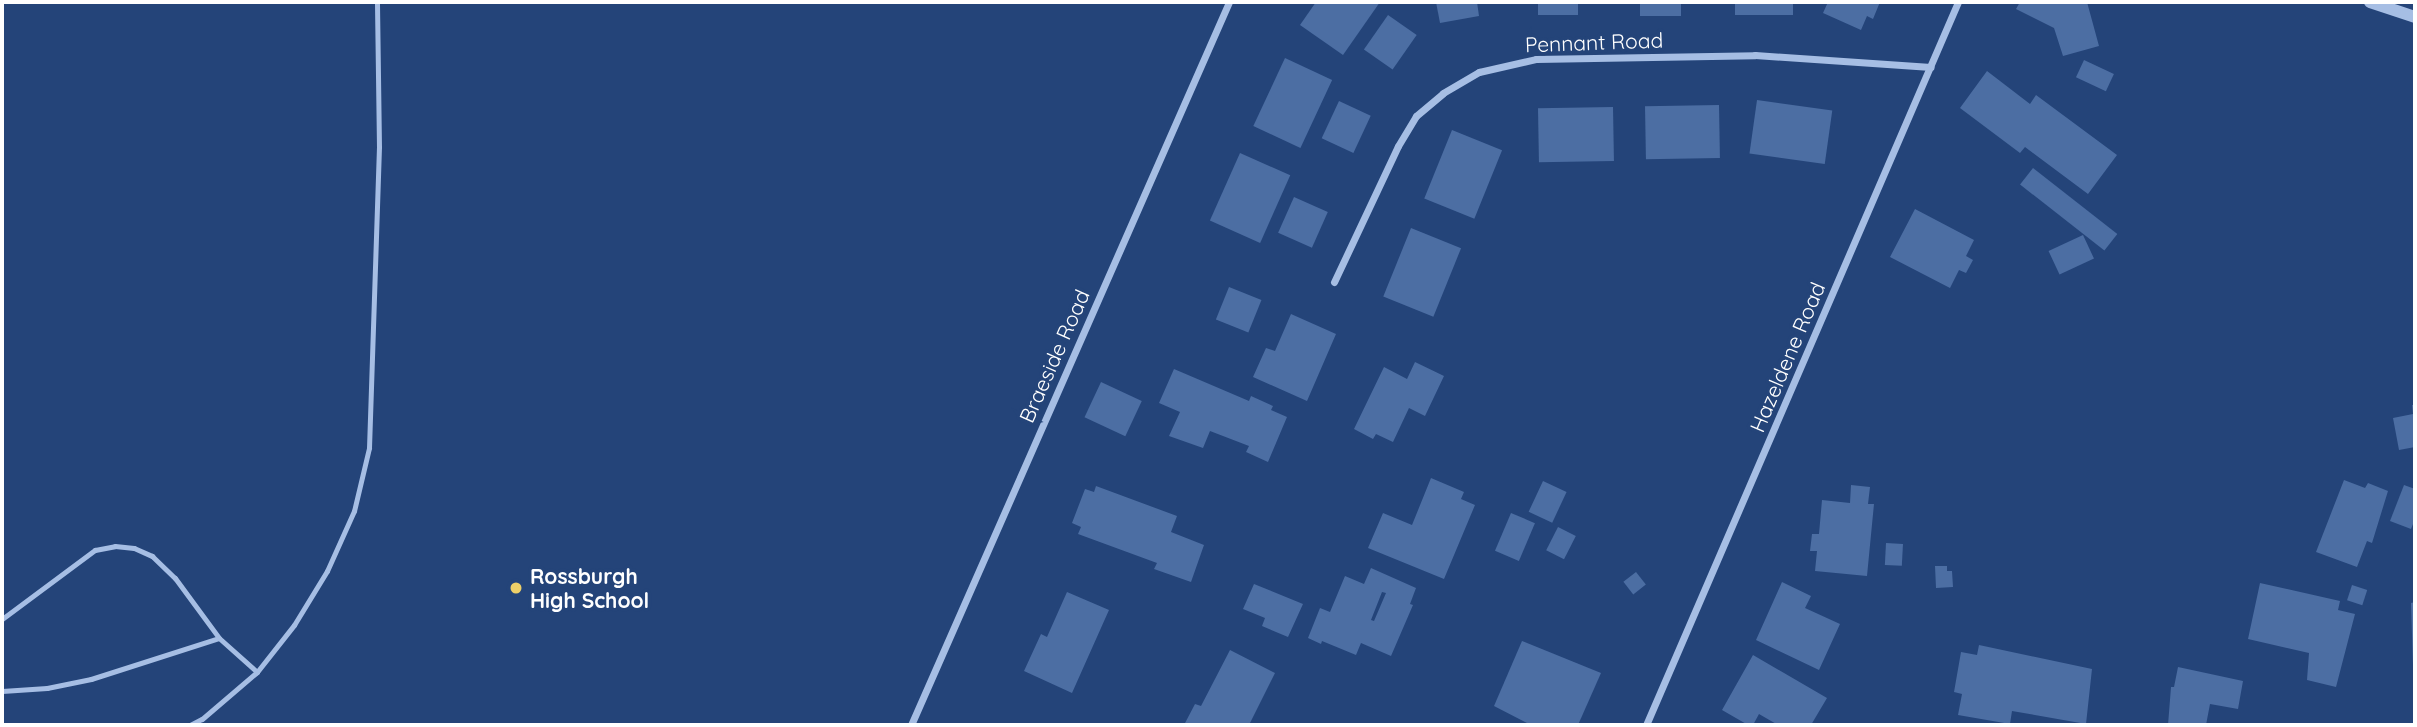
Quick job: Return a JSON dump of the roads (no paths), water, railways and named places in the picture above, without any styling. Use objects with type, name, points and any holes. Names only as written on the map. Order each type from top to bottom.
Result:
[{"type":"street","name":"Braeside Road","points":[[911,725],[1229,2]]},
{"type":"street","name":"Hazeldene Road","points":[[1646,725],[1958,2]]},
{"type":"street","points":[[2370,2],[2415,17]]},
{"type":"street","name":"Pennant Road","points":[[1334,282],[1398,146],[1416,116],[1443,93],[1479,72],[1535,59],[1755,55],[1931,67]]},
{"type":"lane","points":[[190,725],[202,719],[257,673],[294,625],[327,571],[354,511],[369,448],[379,146],[377,2]]},
{"type":"lane","points":[[2,619],[95,551],[115,546],[134,548],[152,556],[175,578],[219,638],[257,673]]},
{"type":"lane","points":[[2,691],[47,688],[91,680],[219,638]]},
{"type":"place","name":"Rossburgh High School","points":[[516,588]]}]
